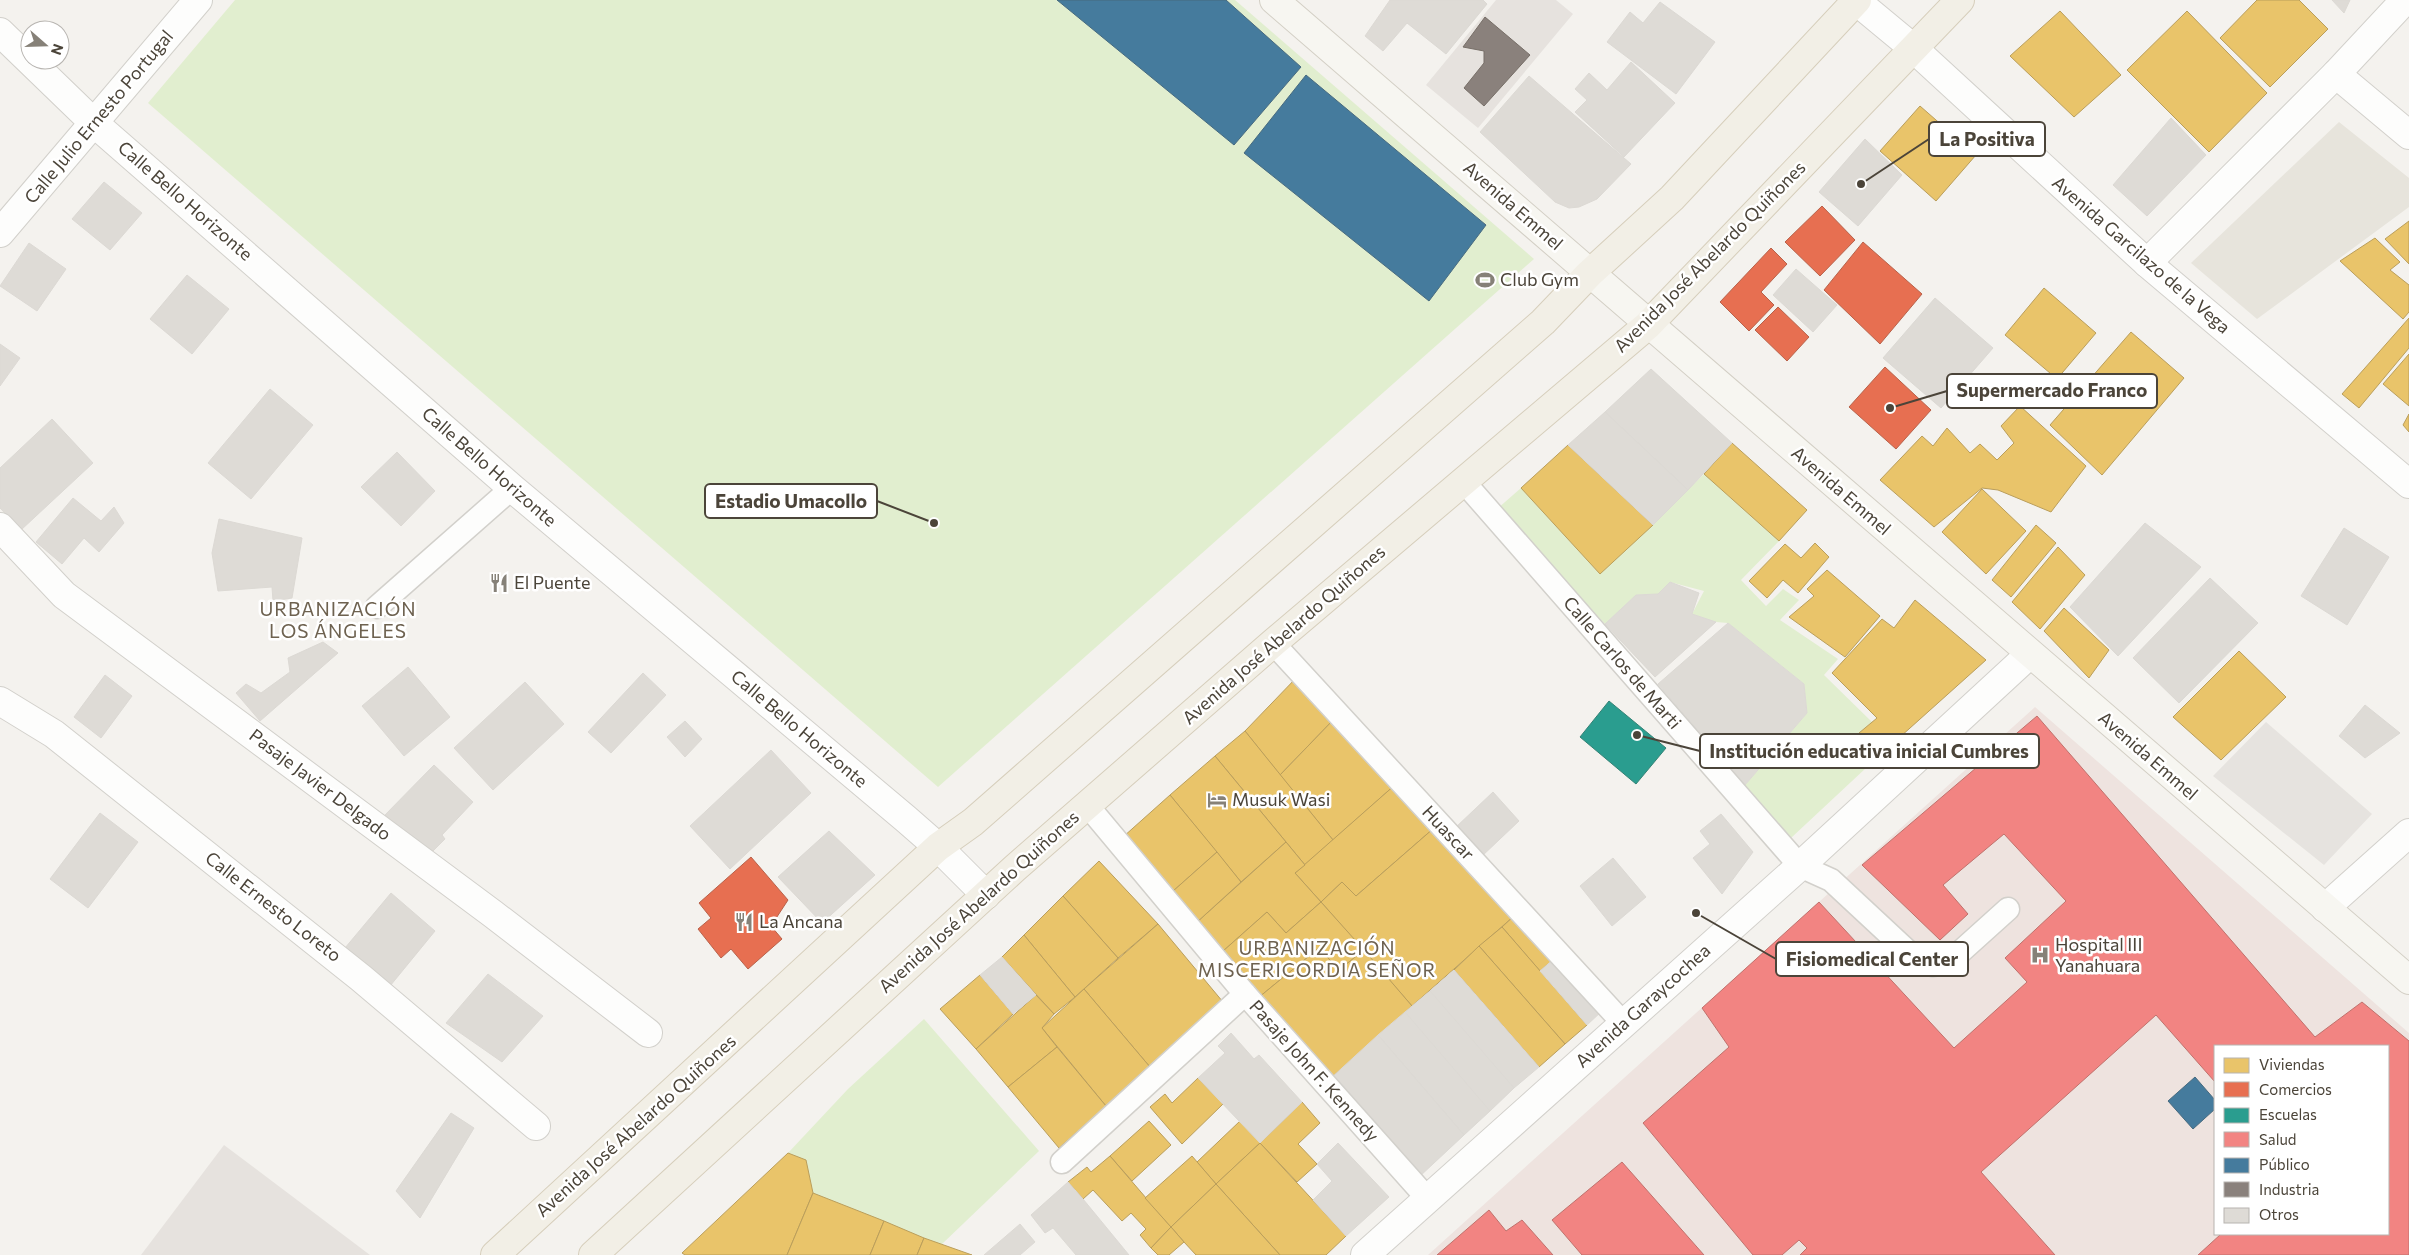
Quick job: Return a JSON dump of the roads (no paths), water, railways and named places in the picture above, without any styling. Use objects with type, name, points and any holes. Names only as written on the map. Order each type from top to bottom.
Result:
[{"type":"main road","name":"Avenida José Abelardo Quiñones","points":[[494,1255],[938,847],[972,822],[1536,329],[1589,274],[1672,198],[1856,0]]},
{"type":"main road","name":"Avenida José Abelardo Quiñones","points":[[593,1255],[1087,805],[1648,325],[1960,0]]},
{"type":"street","name":"Calle Julio Ernesto Portugal","points":[[0,233],[198,0]]},
{"type":"street","name":"Avenida Emmel","points":[[1274,0],[1543,231],[1648,325],[2409,980]]},
{"type":"street","name":"Avenida Garcilazo de la Vega","points":[[1856,0],[1913,48],[2146,263],[2409,484]]},
{"type":"street","points":[[2146,263],[2336,74],[2405,0]]},
{"type":"street","name":"Calle Bello Horizonte","points":[[0,32],[94,123],[512,488],[938,847],[986,895]]},
{"type":"street","points":[[2336,74],[2409,135]]},
{"type":"street","name":"Pasaje Javier Delgado","points":[[0,527],[64,595],[493,914],[648,1033]]},
{"type":"street","name":"Avenida Garaycochea","points":[[1365,1255],[1800,866],[2030,654]]},
{"type":"street","name":"Calle Ernesto Loreto","points":[[0,702],[54,734],[100,770],[361,978],[536,1126]]},
{"type":"street","points":[[2325,908],[2409,833]]},
{"type":"lane","name":"Calle Carlos de Marti","points":[[1464,482],[1800,866]]},
{"type":"lane","points":[[377,608],[512,488]]},
{"type":"lane","name":"Huascar","points":[[1273,644],[1623,1023]]},
{"type":"lane","name":"Pasaje John F. Kennedy","points":[[1087,805],[1245,994],[1427,1198]]},
{"type":"lane","points":[[1800,866],[1831,880],[1917,960],[1924,964],[1941,966],[1948,963],[2008,909]]},
{"type":"lane","points":[[1062,1162],[1245,994]]},
{"type":"place","name":"La Positiva","points":[[1861,184]]},
{"type":"place","name":"Club Gym","points":[[1485,280]]},
{"type":"place","name":"Supermercado Franco","points":[[1890,408]]},
{"type":"place","name":"Estadio Umacollo","points":[[934,523]]},
{"type":"place","name":"El Puente","points":[[499,583]]},
{"type":"place","name":"Institución educativa inicial Cumbres","points":[[1637,735]]},
{"type":"place","name":"Musuk Wasi","points":[[1217,800]]},
{"type":"place","name":"Fisiomedical Center","points":[[1696,913]]},
{"type":"place","name":"La Ancana","points":[[744,922]]},
{"type":"place","name":"Hospital III Yanahuara","points":[[2040,955]]},
{"type":"district","name":"URBANIZACIÓN LOS ÁNGELES","points":[[338,620]]},
{"type":"district","name":"URBANIZACIÓN MISCERICORDIA SEÑOR","points":[[1317,959]]}]
